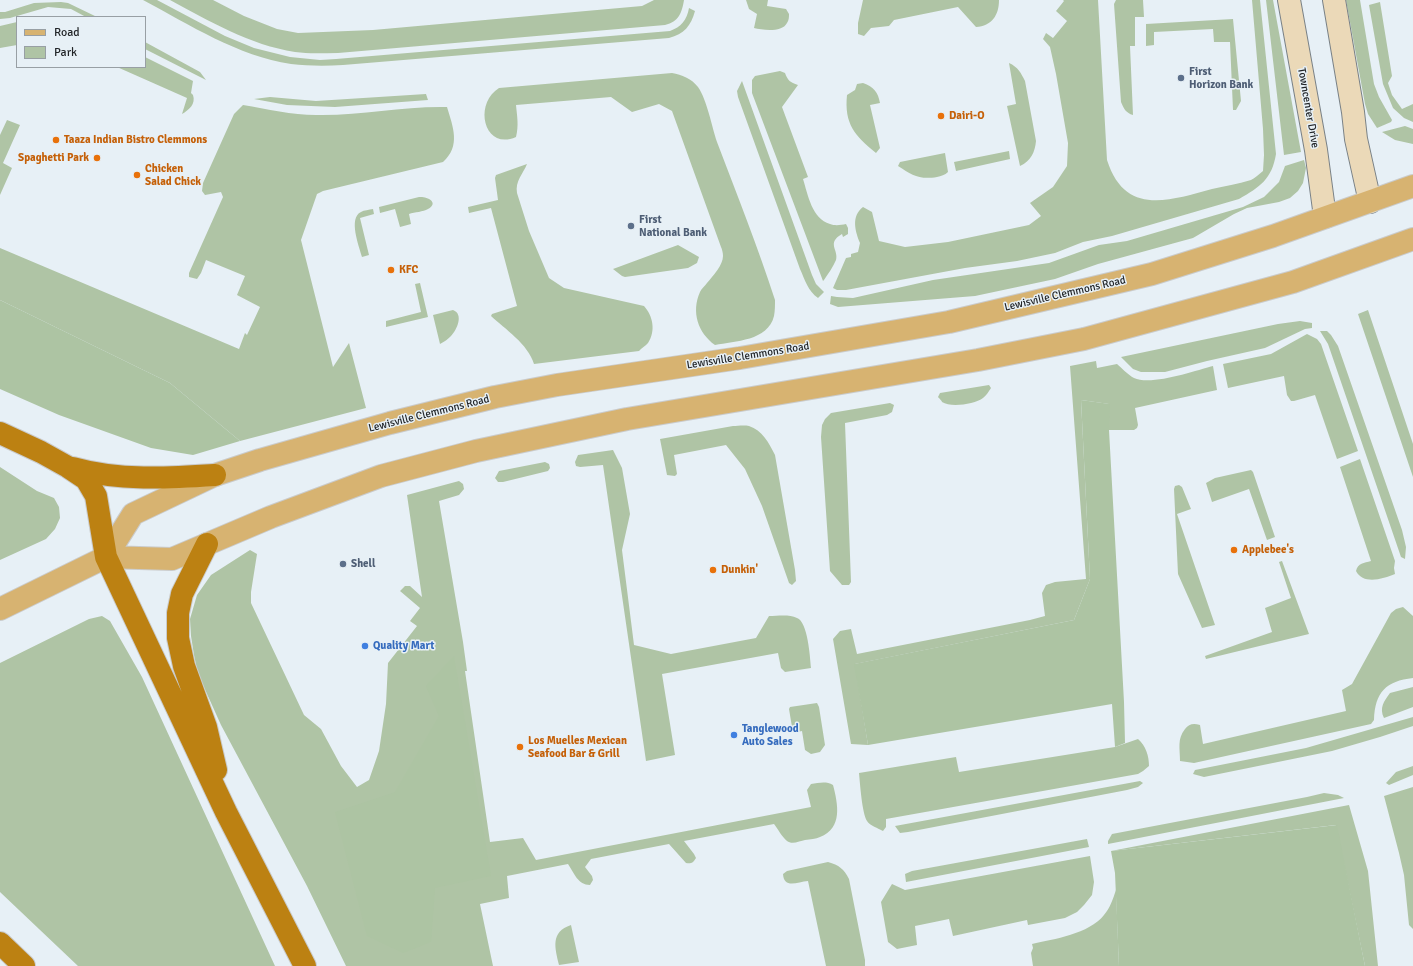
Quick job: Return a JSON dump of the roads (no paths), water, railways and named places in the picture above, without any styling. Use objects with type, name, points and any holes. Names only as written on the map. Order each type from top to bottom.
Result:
[{"type":"highway","points":[[0,433],[41,452],[68,467],[86,479],[96,496],[106,557],[226,812],[305,966]]},
{"type":"highway","points":[[68,467],[93,474],[115,477],[184,477],[216,475]]},
{"type":"highway","points":[[207,544],[182,594],[178,614],[178,638],[184,666],[206,727],[226,812]]},
{"type":"highway","points":[[0,943],[24,966]]},
{"type":"main road","name":"Lewisville Clemmons Road","points":[[106,557],[133,514],[216,475],[260,460],[390,423],[557,385],[747,357],[942,323],[987,313],[1152,274],[1273,236],[1413,186]]},
{"type":"main road","points":[[0,609],[106,557],[172,559],[271,517],[381,476],[476,451],[627,419],[978,360],[1084,339],[1293,282],[1413,239]]},
{"type":"street","name":"Towncenter Drive","points":[[1289,0],[1316,150],[1325,217]]},
{"type":"street","points":[[1334,0],[1353,112],[1356,139],[1370,202]]},
{"type":"place","name":"First Horizon Bank","points":[[1181,78]]},
{"type":"place","name":"Dairi-O","points":[[941,116]]},
{"type":"place","name":"Taaza Indian Bistro Clemmons","points":[[56,140]]},
{"type":"place","name":"Spaghetti Park","points":[[97,158]]},
{"type":"place","name":"Chicken Salad Chick","points":[[137,175]]},
{"type":"place","name":"First National Bank","points":[[631,226]]},
{"type":"place","name":"KFC","points":[[391,270]]},
{"type":"place","name":"Applebee's","points":[[1234,550]]},
{"type":"place","name":"Shell","points":[[343,564]]},
{"type":"place","name":"Dunkin'","points":[[713,570]]},
{"type":"place","name":"Quality Mart","points":[[365,646]]},
{"type":"place","name":"Tanglewood Auto Sales","points":[[734,735]]},
{"type":"place","name":"Los Muelles Mexican Seafood Bar & Grill","points":[[520,747]]}]
